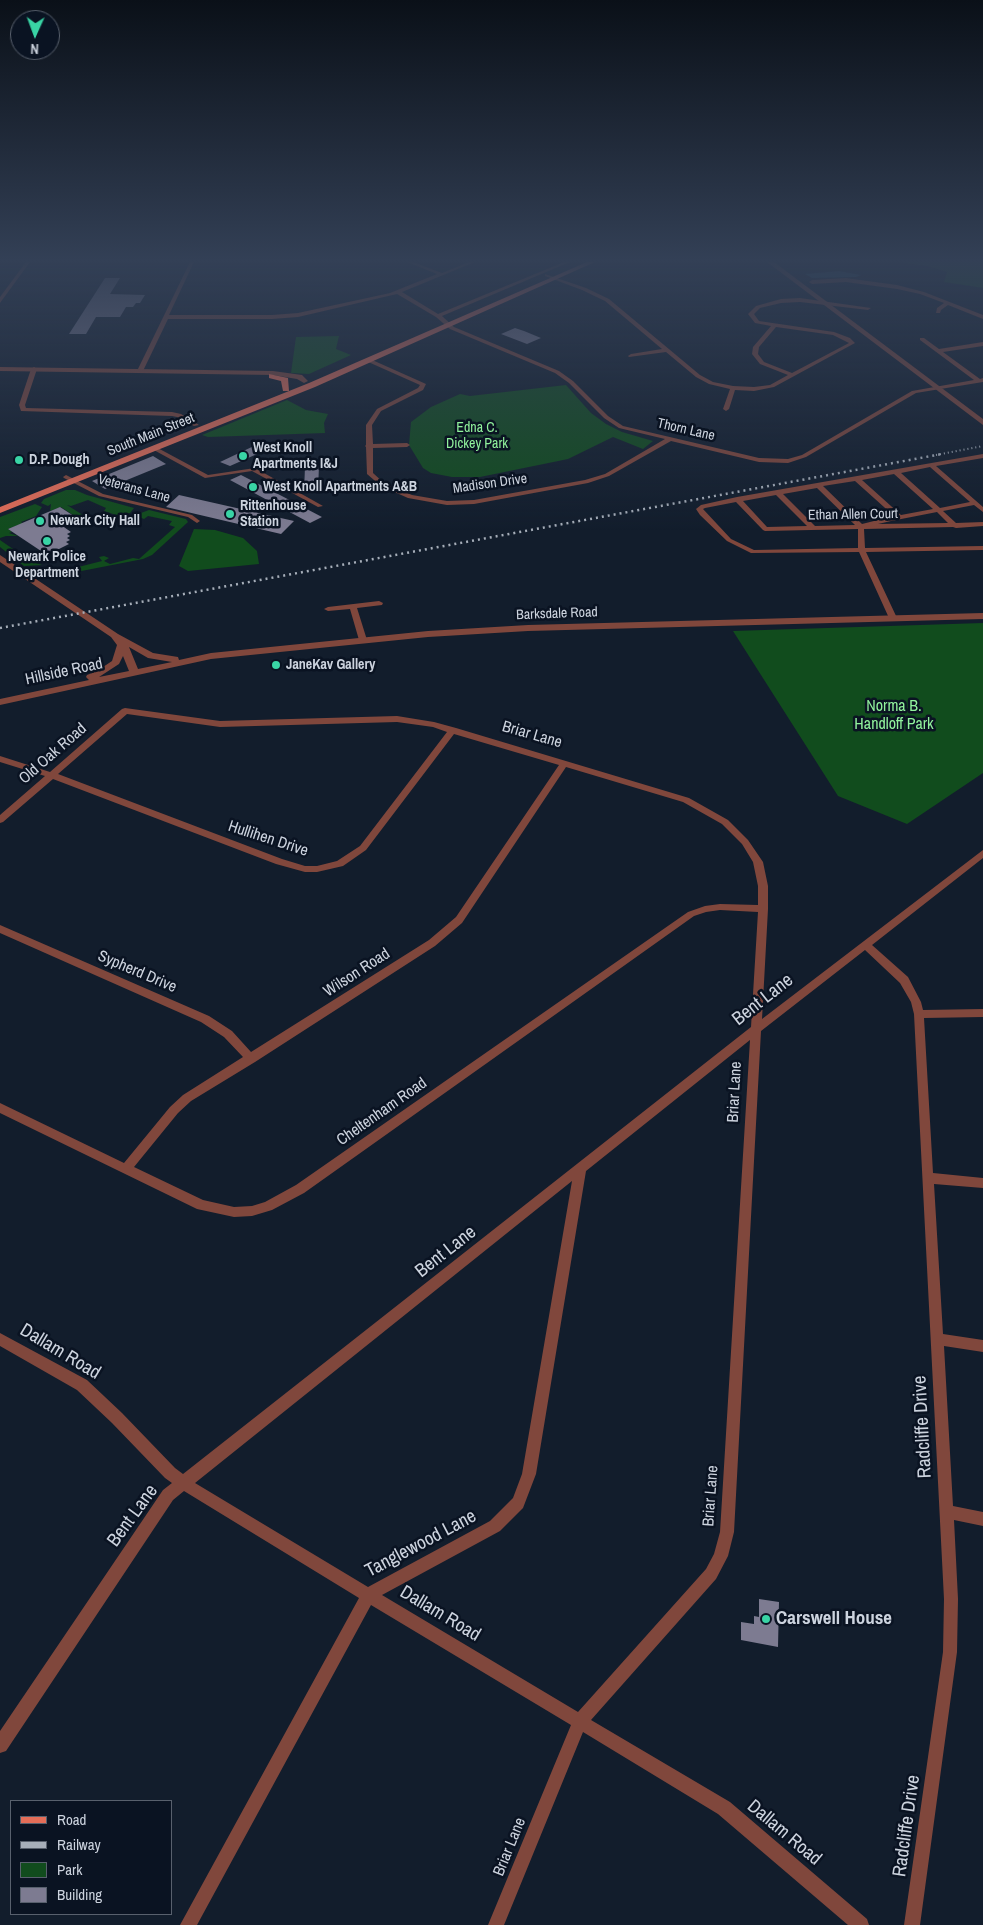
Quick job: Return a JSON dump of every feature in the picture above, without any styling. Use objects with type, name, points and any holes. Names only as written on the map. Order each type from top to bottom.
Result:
[{"type":"main road","points":[[308,383],[375,352]]},
{"type":"main road","points":[[308,383],[368,360],[383,352]]},
{"type":"main road","points":[[272,376],[284,380],[286,389]]},
{"type":"main road","name":"South Main Street","points":[[0,510],[142,450],[158,440],[286,389],[308,383]]},
{"type":"main road","name":"South Main Street","points":[[142,450],[154,448],[308,383]]},
{"type":"main road","points":[[154,448],[158,440]]},
{"type":"main road","name":"South Main Street","points":[[0,503],[70,479]]},
{"type":"street","points":[[140,371],[149,352]]},
{"type":"street","name":"Thorn Lane","points":[[509,352],[557,372],[571,382],[613,423],[629,430],[759,460],[788,461],[804,456],[907,395],[981,381]]},
{"type":"street","points":[[631,356],[655,352]]},
{"type":"street","points":[[668,352],[703,380],[733,388],[754,389],[772,386],[837,352]]},
{"type":"street","points":[[755,352],[762,363],[793,375]]},
{"type":"street","points":[[891,352],[983,423]]},
{"type":"street","points":[[939,352],[981,381]]},
{"type":"street","name":"Madison Drive","points":[[368,360],[423,384],[421,389],[387,404],[372,418],[369,425],[370,474],[383,485],[410,497],[436,502],[459,503],[597,479],[670,439]]},
{"type":"street","points":[[0,369],[286,374],[299,377],[308,383]]},
{"type":"street","points":[[34,369],[22,404],[23,410],[172,414],[179,415],[196,425]]},
{"type":"street","points":[[262,374],[308,383]]},
{"type":"street","points":[[726,409],[733,388]]},
{"type":"street","points":[[368,446],[407,444]]},
{"type":"street","points":[[154,448],[207,477],[253,469],[320,506]]},
{"type":"street","points":[[983,456],[737,499],[703,506],[699,509],[730,540],[744,549],[753,552],[983,548]]},
{"type":"street","points":[[931,465],[983,510]]},
{"type":"street","points":[[895,471],[956,526]]},
{"type":"street","points":[[856,478],[899,517]]},
{"type":"street","name":"Veterans Lane","points":[[70,479],[101,495],[190,516],[197,521]]},
{"type":"street","points":[[818,485],[861,528],[860,541],[863,551],[893,618]]},
{"type":"street","points":[[777,492],[813,528]]},
{"type":"street","name":"Ethan Allen Court","points":[[737,499],[765,529],[983,524]]},
{"type":"street","points":[[861,528],[899,517],[975,503]]},
{"type":"street","points":[[0,558],[114,635],[151,656],[173,659],[212,656]]},
{"type":"street","points":[[328,609],[380,602]]},
{"type":"street","points":[[353,606],[363,640]]},
{"type":"street","name":"Barksdale Road","points":[[134,672],[212,656],[363,640],[528,628],[983,616]]},
{"type":"street","points":[[114,635],[122,644],[134,672]]},
{"type":"street","points":[[56,690],[101,673],[110,667],[119,656],[122,644]]},
{"type":"street","name":"Hillside Road","points":[[0,702],[134,672]]},
{"type":"street","name":"Briar Lane","points":[[125,711],[220,724],[397,719],[421,722],[686,800],[725,822],[745,842],[758,862],[763,886],[763,909],[727,1532],[722,1556],[711,1574],[580,1722],[496,1925]]},
{"type":"street","name":"Old Oak Road","points":[[0,820],[125,711]]},
{"type":"street","name":"Hullihen Drive","points":[[0,759],[52,775],[279,862],[305,869],[330,867],[350,859],[362,848],[453,730]]},
{"type":"street","name":"Wilson Road","points":[[126,1169],[174,1110],[187,1098],[432,943],[459,920],[470,908],[565,763]]},
{"type":"street","name":"Bent Lane","points":[[0,1745],[168,1495],[983,853]]},
{"type":"street","name":"Cheltenham Road","points":[[0,1108],[201,1206],[217,1210],[252,1211],[268,1206],[300,1189],[692,914],[705,909],[720,907],[763,909]]},
{"type":"street","name":"Sypherd Drive","points":[[0,929],[205,1018],[228,1034],[251,1059]]},
{"type":"street","name":"Radcliffe Drive","points":[[866,945],[904,980],[916,1002],[919,1014],[951,1599],[950,1652],[912,1925]]},
{"type":"street","points":[[919,1014],[983,1013]]},
{"type":"street","name":"Tanglewood Lane","points":[[188,1925],[368,1595],[495,1526],[518,1503],[529,1474],[580,1170]]},
{"type":"street","points":[[929,1178],[983,1183]]},
{"type":"street","name":"Dallam Road","points":[[0,1339],[82,1385],[170,1473],[184,1483],[724,1808],[861,1925]]},
{"type":"street","points":[[938,1339],[983,1346]]},
{"type":"street","points":[[946,1512],[983,1519]]},
{"type":"green space","points":[[294,352],[343,352],[351,355],[309,374],[291,373]]},
{"type":"green space","name":"Edna C. Dickey Park","points":[[566,385],[591,413],[606,424],[622,432],[653,441],[643,449],[613,437],[568,459],[480,477],[452,477],[431,473],[423,468],[409,445],[411,422],[431,407],[460,394],[470,396]]},
{"type":"green space","points":[[287,400],[306,410],[328,414],[324,423],[325,433],[208,437],[202,435]]},
{"type":"green space","points":[[66,490],[75,490],[134,508],[130,513],[119,516],[104,511],[106,508],[88,500],[71,506],[67,505],[86,517],[98,519],[101,516],[105,516],[100,520],[82,520],[70,523],[67,522],[76,517],[61,507],[50,511],[51,504],[48,506],[41,503],[44,499]]},
{"type":"green space","points":[[35,504],[42,507],[36,516],[21,522],[25,525],[21,527],[18,525],[8,529],[12,532],[9,533],[18,536],[0,538],[0,517]]},
{"type":"green space","points":[[149,510],[186,519],[188,522],[152,555],[143,559],[61,575],[55,573],[102,561],[99,557],[104,556],[109,558],[104,561],[110,564],[133,558],[139,559],[175,527],[169,525],[172,521],[148,516],[144,519],[139,517],[141,513]]},
{"type":"green space","points":[[194,529],[215,530],[243,538],[257,551],[259,564],[188,571],[179,566]]},
{"type":"green space","points":[[0,540],[26,558],[42,565],[24,566],[0,547]]},
{"type":"green space","name":"Norma B. Handloff Park","points":[[983,623],[983,773],[907,824],[838,796],[733,631]]},
{"type":"building","name":"West Knoll Apartments I&J","points":[[256,445],[266,450],[230,466],[220,462]]},
{"type":"building","points":[[153,456],[166,464],[105,489],[92,481]]},
{"type":"building","points":[[319,465],[318,492],[304,493],[305,466]]},
{"type":"building","points":[[241,475],[322,517],[310,523],[230,480]]},
{"type":"building","name":"Rittenhouse Station","points":[[179,495],[294,521],[281,534],[166,507]]},
{"type":"building","points":[[60,507],[77,518],[61,525],[71,532],[67,534],[70,536],[67,538],[70,540],[66,542],[69,544],[47,555],[8,529]]},
{"type":"building","name":"Carswell House","points":[[759,1599],[779,1602],[778,1647],[741,1640],[741,1622],[754,1624],[754,1616],[759,1617]]},
{"type":"railway","points":[[936,455],[983,446]]},
{"type":"railway","points":[[0,628],[942,454]]},
{"type":"place","name":"West Knoll Apartments I&J","points":[[243,456]]},
{"type":"place","name":"D.P. Dough","points":[[19,460]]},
{"type":"place","name":"West Knoll Apartments A&B","points":[[253,487]]},
{"type":"place","name":"Rittenhouse Station","points":[[230,514]]},
{"type":"place","name":"Newark City Hall","points":[[40,521]]},
{"type":"place","name":"Newark Police Department","points":[[47,541]]},
{"type":"place","name":"JaneKav Gallery","points":[[276,665]]},
{"type":"place","name":"Carswell House","points":[[766,1619]]}]
